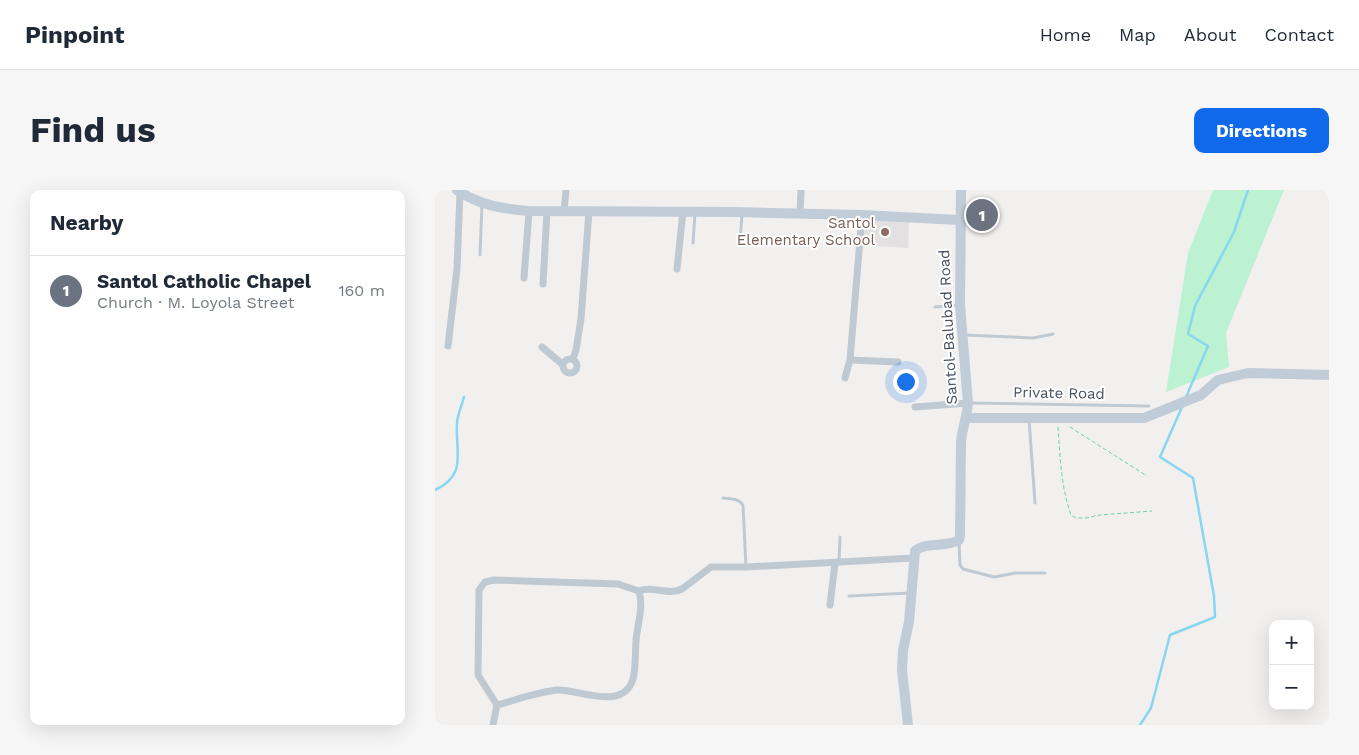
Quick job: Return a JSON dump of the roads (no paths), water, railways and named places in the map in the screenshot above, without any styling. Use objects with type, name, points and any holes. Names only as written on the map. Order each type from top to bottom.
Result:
[{"type":"street","points":[[564,211],[566,190]]},
{"type":"street","points":[[800,214],[801,190]]},
{"type":"street","name":"Santol-Balubad Road","points":[[959,540],[961,442],[967,418],[960,305],[959,220],[961,190]]},
{"type":"street","points":[[448,346],[457,269],[458,191],[482,204],[507,209],[742,212],[959,220]]},
{"type":"street","points":[[524,278],[529,210]]},
{"type":"street","points":[[543,284],[547,211]]},
{"type":"street","points":[[573,359],[581,319],[589,211]]},
{"type":"street","points":[[677,269],[683,211]]},
{"type":"street","points":[[845,378],[849,360],[862,215]]},
{"type":"street","points":[[542,347],[562,364],[567,372],[573,372],[577,367],[573,359]]},
{"type":"street","points":[[562,364],[566,359],[573,359]]},
{"type":"street","points":[[849,360],[898,362]]},
{"type":"street","points":[[967,418],[1144,418],[1201,395],[1218,380],[1248,373],[1329,375]]},
{"type":"street","points":[[915,407],[967,403]]},
{"type":"street","points":[[908,725],[901,670],[909,622],[913,558],[917,549],[922,547],[950,545],[959,540]]},
{"type":"street","points":[[493,725],[497,705],[478,674],[479,590],[485,582],[494,580],[618,584],[639,591],[643,589],[677,592],[711,567],[837,563],[913,558]]},
{"type":"street","points":[[830,605],[837,563]]},
{"type":"street","points":[[497,705],[557,690],[616,697],[627,690],[634,677],[636,639],[641,610],[639,591]]},
{"type":"lane","points":[[480,255],[482,204]]},
{"type":"lane","points":[[693,243],[695,211]]},
{"type":"lane","points":[[740,241],[742,212]]},
{"type":"lane","points":[[935,307],[960,305]]},
{"type":"lane","points":[[962,335],[1033,338],[1053,334]]},
{"type":"lane","name":"Private Road","points":[[967,403],[1149,406]]},
{"type":"lane","points":[[1029,418],[1035,503]]},
{"type":"lane","points":[[723,498],[742,502],[745,567]]},
{"type":"lane","points":[[837,563],[840,536]]},
{"type":"lane","points":[[959,540],[960,565],[963,569],[994,577],[1016,573],[1045,574]]},
{"type":"lane","points":[[849,596],[911,593]]},
{"type":"waterway","points":[[1186,397],[1208,346],[1188,334],[1195,306],[1234,232],[1248,190]]},
{"type":"waterway","points":[[435,490],[445,484],[456,470],[458,462],[457,421],[464,397]]},
{"type":"waterway","points":[[1140,725],[1151,708],[1170,635],[1215,617],[1214,596],[1193,478],[1160,457],[1182,407]]},
{"type":"place","name":"Santol Catholic Chapel","points":[[982,215]]},
{"type":"place","name":"Santol Elementary School","points":[[885,232]]}]
